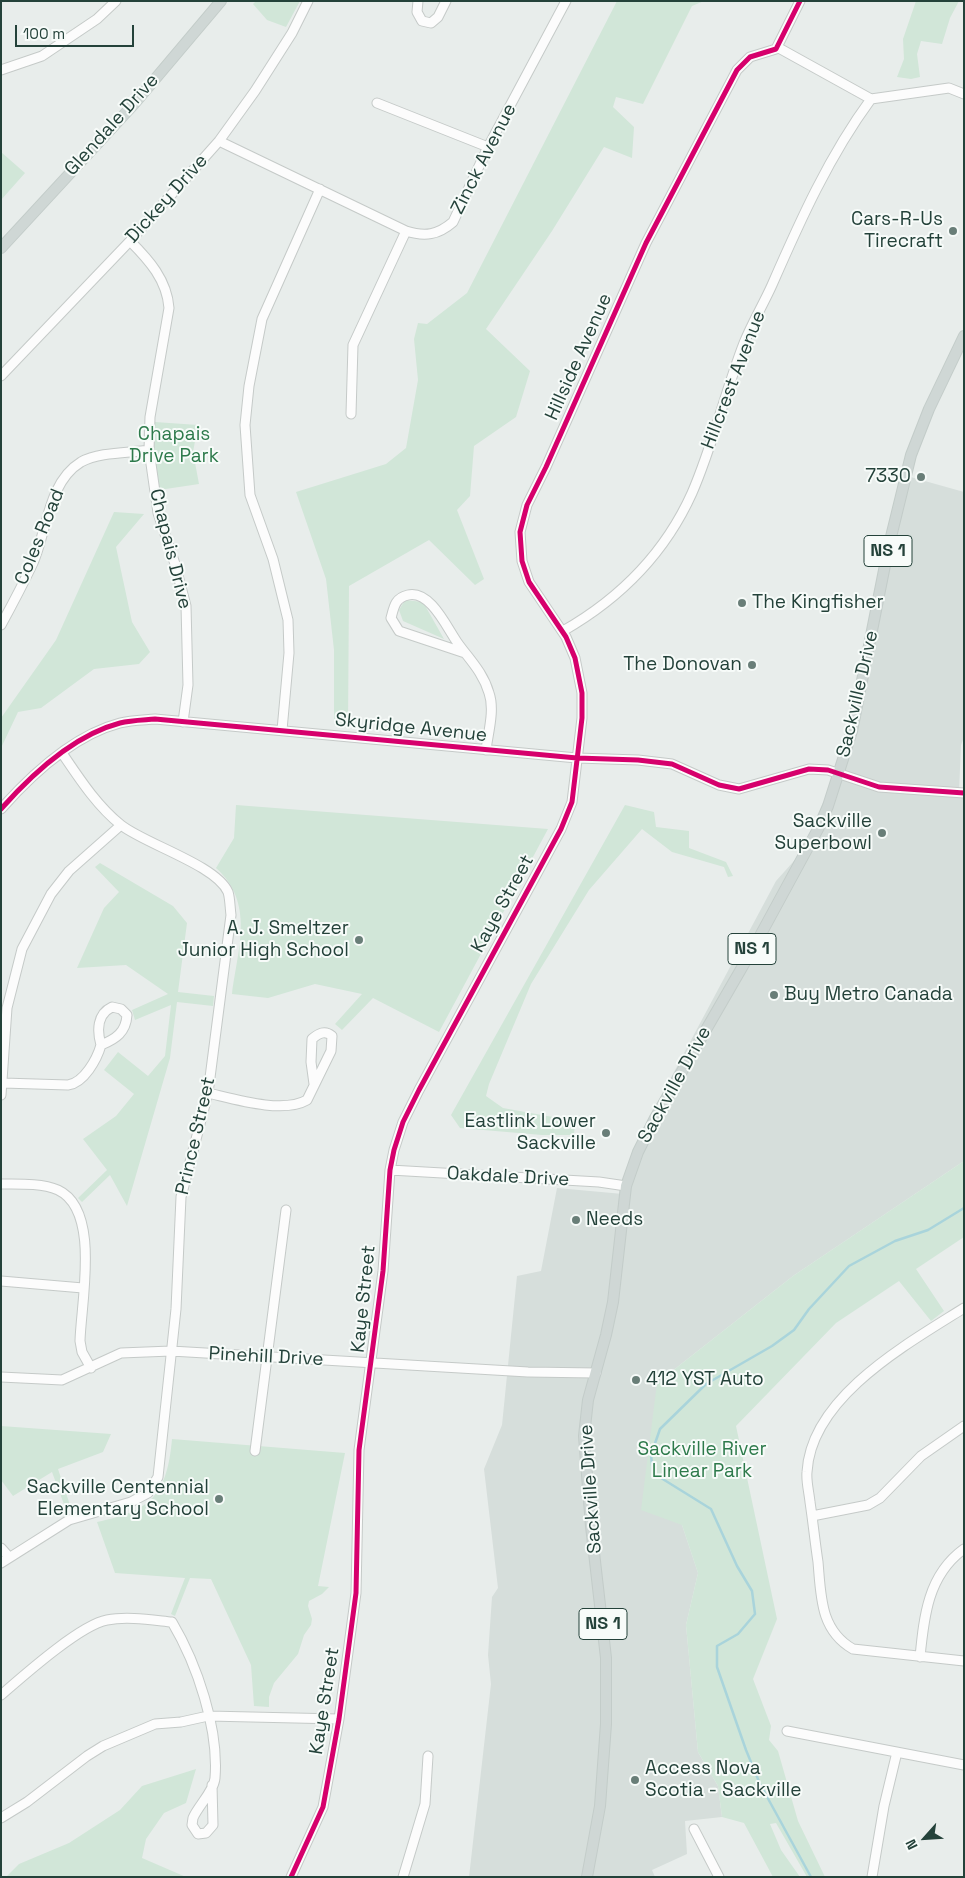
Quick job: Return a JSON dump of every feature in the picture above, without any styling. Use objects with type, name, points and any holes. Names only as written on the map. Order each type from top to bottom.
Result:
[{"type":"main road","name":"Glendale Drive","points":[[1,248],[134,104],[221,1]]},
{"type":"main road","name":"Sackville Drive","points":[[587,1877],[600,1806],[606,1724],[606,1658],[591,1526],[584,1436],[588,1400],[612,1302],[626,1186],[638,1152],[655,1118],[818,829],[839,774],[852,731],[889,545],[911,455],[929,409],[964,336]]},
{"type":"street","points":[[1,70],[42,56],[97,19],[116,1]]},
{"type":"street","name":"Dickey Drive","points":[[1,376],[130,241],[219,141],[255,91],[292,33],[308,1]]},
{"type":"street","points":[[418,1],[417,12],[422,21],[430,23],[438,17],[446,1]]},
{"type":"street","name":"Zinck Avenue","points":[[219,141],[406,230],[419,235],[435,234],[453,222],[488,147],[566,1]]},
{"type":"street","points":[[800,1],[776,47],[871,99],[949,88],[964,94]]},
{"type":"street","name":"Hillside Avenue","points":[[576,758],[582,718],[582,693],[575,658],[563,631],[529,582],[522,561],[520,532],[526,505],[546,467],[646,243],[737,70],[750,57],[776,47]]},
{"type":"street","name":"Hillcrest Avenue","points":[[563,631],[587,617],[632,581],[656,554],[674,526],[692,493],[744,341],[800,222],[854,121],[871,99]]},
{"type":"street","points":[[377,103],[488,147]]},
{"type":"street","points":[[282,730],[289,653],[288,620],[272,559],[250,495],[246,425],[249,386],[262,319],[320,189]]},
{"type":"street","points":[[351,414],[353,345],[406,230]]},
{"type":"street","name":"Chapais Drive","points":[[130,241],[147,258],[168,295],[169,308],[150,417],[149,450],[158,513],[175,564],[186,606],[188,685],[183,722]]},
{"type":"street","name":"Coles Road","points":[[1,625],[33,562],[59,485],[71,469],[83,461],[101,456],[149,450]]},
{"type":"street","points":[[465,653],[399,631],[391,618],[395,602],[404,596],[416,593],[421,596],[431,605],[465,653],[475,663],[490,695],[486,750]]},
{"type":"street","name":"Skyridge Avenue","points":[[1,809],[39,772],[62,753],[85,738],[122,722],[155,720],[576,758],[638,760],[672,764],[719,785],[739,789],[809,769],[839,774],[879,787],[964,792]]},
{"type":"street","name":"Prince Street","points":[[5,1560],[69,1520],[132,1502],[148,1493],[158,1477],[176,1308],[181,1197],[208,1093],[231,915],[228,892],[221,882],[206,871],[121,825],[88,790],[62,753]]},
{"type":"street","name":"Kaye Street","points":[[291,1877],[323,1807],[339,1719],[356,1593],[359,1450],[383,1271],[390,1170],[394,1150],[403,1122],[419,1090],[569,811],[572,802],[576,758]]},
{"type":"street","points":[[1,1095],[7,1008],[22,949],[51,894],[69,871],[121,825]]},
{"type":"street","points":[[208,1093],[247,1102],[293,1106],[307,1100],[331,1051],[332,1036],[327,1033],[321,1033],[312,1039],[311,1062],[314,1084]]},
{"type":"street","points":[[3,1083],[72,1085],[95,1062],[101,1044]]},
{"type":"street","name":"Oakdale Drive","points":[[390,1170],[599,1182],[626,1186]]},
{"type":"street","points":[[1,1184],[44,1187],[57,1190],[67,1196],[80,1216],[85,1230],[80,1341],[82,1352],[91,1368]]},
{"type":"street","points":[[255,1451],[286,1210]]},
{"type":"street","points":[[1,1281],[83,1288]]},
{"type":"street","points":[[964,1308],[911,1342],[862,1378],[816,1432],[806,1472],[824,1606],[830,1629],[839,1640],[853,1649],[964,1661]]},
{"type":"street","name":"Pinehill Drive","points":[[1,1377],[62,1380],[121,1353],[171,1351],[528,1372],[596,1373]]},
{"type":"street","points":[[812,1516],[868,1505],[880,1498],[921,1456],[964,1426]]},
{"type":"street","points":[[1,1548],[5,1560]]},
{"type":"street","points":[[920,1657],[926,1612],[936,1579],[942,1568],[964,1549]]},
{"type":"street","points":[[1,1695],[68,1642],[98,1623],[117,1619],[172,1622],[183,1640],[201,1683],[214,1748],[215,1778],[193,1818],[192,1825],[198,1834],[206,1833],[213,1825],[212,1786]]},
{"type":"street","points":[[1,1818],[27,1802],[86,1756],[103,1746],[155,1724],[181,1722],[208,1716],[339,1719]]},
{"type":"street","points":[[788,1731],[964,1765]]},
{"type":"street","points":[[872,1877],[882,1815],[897,1752]]},
{"type":"street","points":[[403,1877],[425,1804],[428,1756]]},
{"type":"street","points":[[694,1829],[720,1877]]},
{"type":"shaded area","points":[[907,476],[964,492],[964,737],[961,745],[959,792],[964,793],[964,1161],[793,1276],[657,1383],[682,1525],[698,1573],[686,1625],[698,1752],[718,1786],[722,1817],[685,1821],[687,1854],[652,1870],[655,1877],[469,1877],[491,1684],[488,1655],[492,1597],[498,1588],[484,1469],[502,1425],[517,1276],[541,1271],[557,1188],[623,1194],[643,1130],[776,881],[818,834],[843,763]]},
{"type":"green space","points":[[256,1],[300,1],[286,27],[267,20],[253,4]]},
{"type":"green space","points":[[617,1],[704,1],[692,6],[643,104],[616,97],[613,107],[634,127],[632,158],[604,147],[552,231],[486,329],[530,371],[516,417],[474,446],[470,496],[457,510],[484,579],[475,585],[429,540],[349,586],[348,728],[334,725],[334,650],[326,579],[296,492],[386,464],[406,448],[418,380],[414,339],[418,323],[427,324],[467,293]]},
{"type":"green space","points":[[916,1],[959,1],[950,18],[942,44],[921,41],[917,54],[920,77],[911,79],[897,77],[904,59],[903,39]]},
{"type":"green space","points":[[1,152],[25,173],[1,200]]},
{"type":"green space","name":"Chapais Drive Park","points":[[155,422],[198,425],[193,452],[199,484],[159,490],[153,443]]},
{"type":"green space","points":[[114,512],[144,514],[116,547],[132,622],[150,652],[139,664],[94,669],[41,708],[18,712],[1,748],[1,718],[56,640]]},
{"type":"green space","points":[[405,600],[423,602],[444,639],[403,621],[399,610]]},
{"type":"green space","points":[[236,805],[548,829],[439,1032],[373,998],[342,1030],[335,1024],[362,994],[315,984],[268,998],[232,994],[240,943],[240,911],[236,896],[228,882],[216,868],[234,838]]},
{"type":"green space","points":[[625,805],[654,812],[656,827],[689,831],[689,848],[726,862],[733,876],[728,877],[724,867],[672,852],[642,829],[589,890],[531,984],[489,1084],[486,1096],[503,1108],[575,1121],[574,1135],[542,1135],[460,1128],[451,1115]]},
{"type":"green space","points":[[100,863],[173,906],[187,923],[178,992],[214,996],[213,1006],[177,1002],[170,1058],[127,1206],[110,1175],[82,1202],[78,1198],[107,1170],[83,1139],[116,1116],[134,1094],[104,1070],[118,1052],[148,1076],[165,1056],[171,1005],[135,1020],[132,1010],[168,994],[126,965],[77,968],[104,908],[119,892],[95,867]]},
{"type":"green space","name":"Sackville River Linear Park","points":[[964,1161],[964,1237],[916,1269],[944,1311],[931,1321],[899,1281],[836,1323],[736,1426],[777,1619],[753,1679],[771,1726],[769,1740],[778,1751],[798,1821],[825,1877],[807,1877],[776,1823],[770,1824],[781,1850],[800,1877],[773,1877],[744,1823],[722,1817],[718,1786],[698,1752],[686,1625],[698,1573],[682,1525],[641,1510],[657,1383],[793,1276]]},
{"type":"green space","points":[[1,1426],[111,1434],[103,1452],[58,1469],[70,1505],[65,1507],[52,1472],[13,1496],[1,1480]]},
{"type":"green space","points":[[172,1439],[345,1453],[318,1586],[329,1587],[322,1594],[309,1601],[311,1625],[304,1635],[298,1654],[274,1683],[269,1697],[269,1707],[254,1706],[251,1665],[211,1579],[190,1578],[175,1616],[171,1614],[185,1578],[115,1573],[97,1522],[116,1518],[131,1512],[143,1506],[153,1497],[166,1474]]},
{"type":"green space","points":[[196,1769],[186,1803],[164,1813],[146,1839],[142,1858],[186,1877],[6,1877],[19,1864],[69,1843],[120,1810],[142,1786]]},
{"type":"waterway","points":[[811,1877],[760,1784],[717,1667],[717,1646],[738,1634],[755,1614],[752,1591],[737,1566],[711,1509],[653,1473],[651,1455],[660,1429],[706,1384],[772,1346],[794,1330],[809,1309],[849,1266],[895,1241],[928,1230],[964,1208]]},
{"type":"cycle path","points":[[291,1877],[323,1807],[339,1719],[356,1593],[359,1450],[383,1271],[390,1170],[394,1150],[403,1122],[419,1090],[561,829],[572,802],[582,718],[582,693],[575,658],[566,637],[529,582],[522,561],[520,532],[527,505],[546,467],[646,243],[737,70],[750,57],[776,49],[800,1]]},
{"type":"cycle path","points":[[1,809],[26,782],[70,746],[103,729],[120,723],[155,719],[577,758],[638,760],[672,764],[719,785],[739,789],[809,769],[828,770],[879,787],[964,793]]},
{"type":"place","name":"Cars-R-Us Tirecraft","points":[[953,231]]},
{"type":"place","name":"7330","points":[[921,477]]},
{"type":"place","name":"The Kingfisher","points":[[742,603]]},
{"type":"place","name":"The Donovan","points":[[752,665]]},
{"type":"place","name":"Sackville Superbowl","points":[[882,833]]},
{"type":"place","name":"A. J. Smeltzer Junior High School","points":[[359,940]]},
{"type":"place","name":"Buy Metro Canada","points":[[774,995]]},
{"type":"place","name":"Eastlink Lower Sackville","points":[[606,1133]]},
{"type":"place","name":"Needs","points":[[576,1220]]},
{"type":"place","name":"412 YST Auto","points":[[636,1380]]},
{"type":"place","name":"Sackville Centennial Elementary School","points":[[219,1499]]},
{"type":"place","name":"Access Nova Scotia - Sackville","points":[[635,1780]]}]
